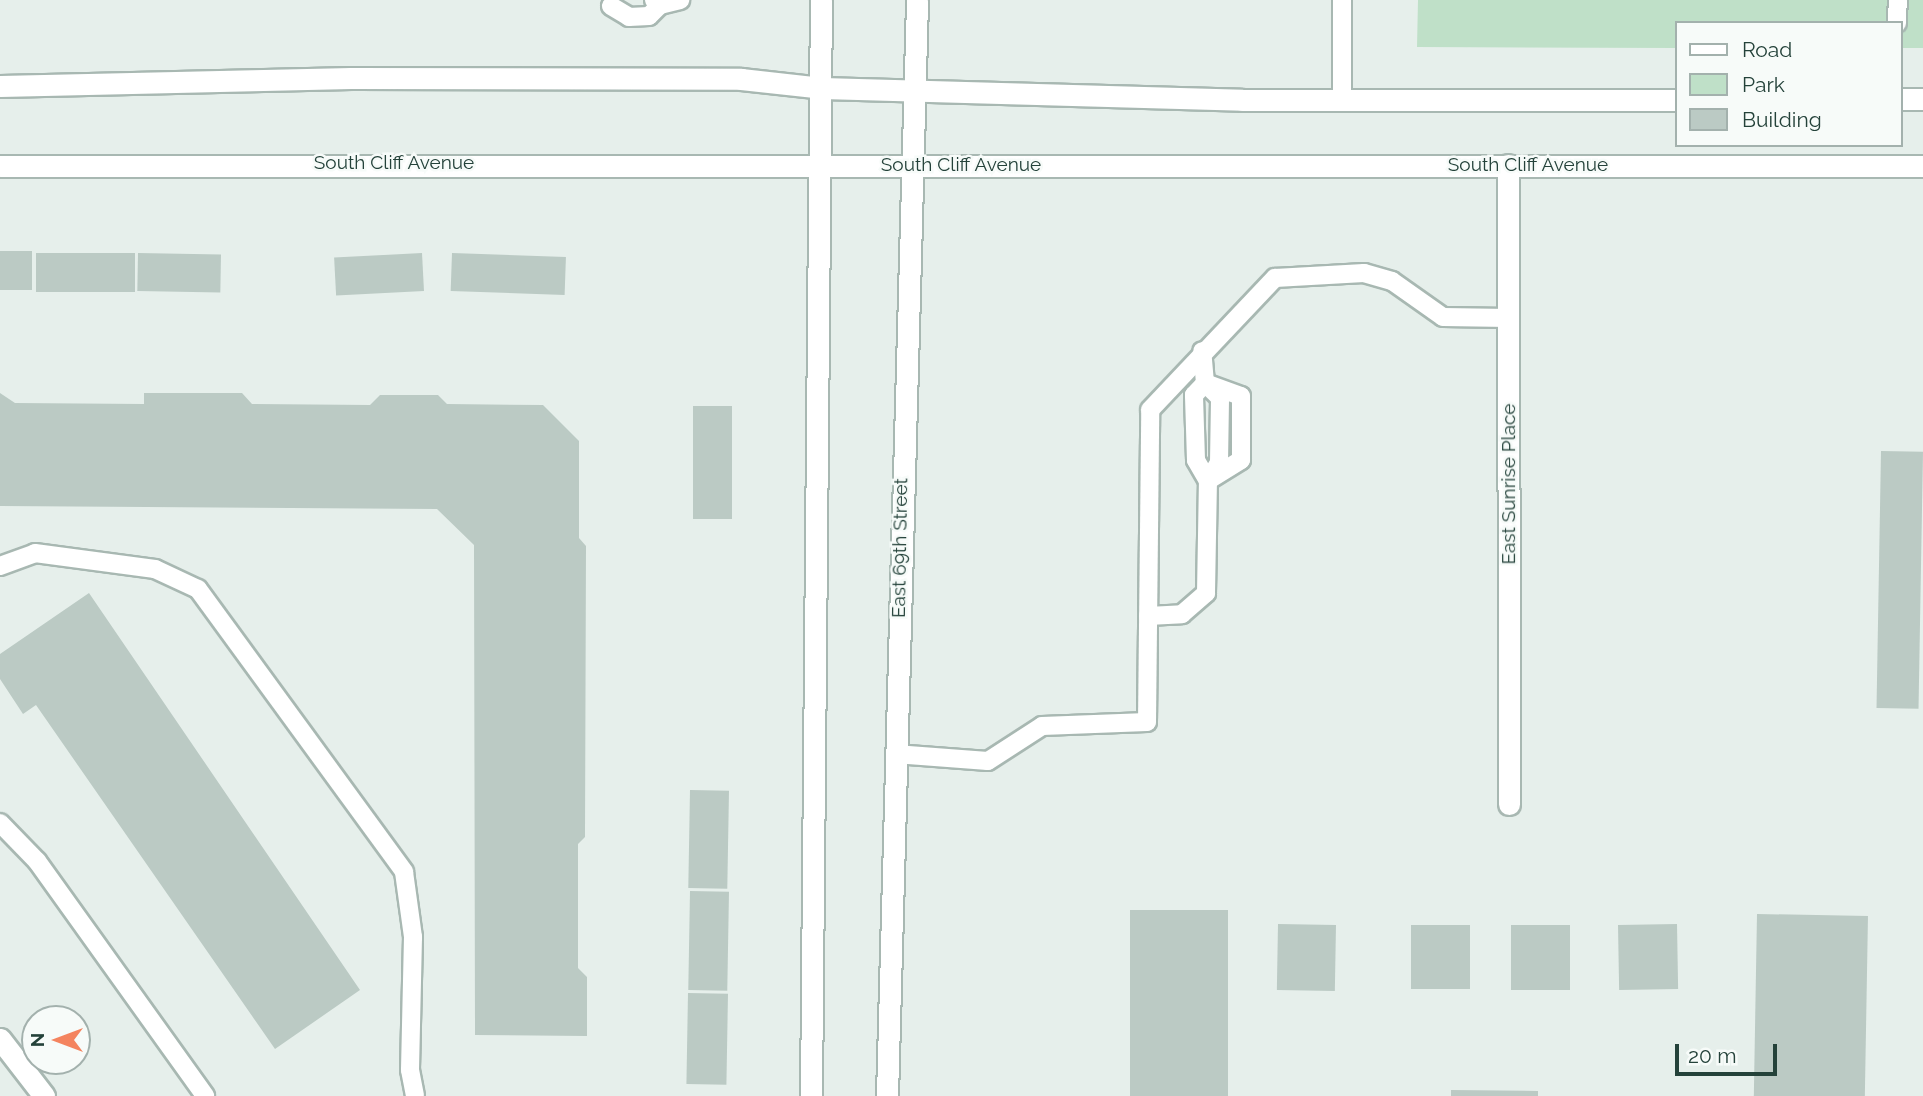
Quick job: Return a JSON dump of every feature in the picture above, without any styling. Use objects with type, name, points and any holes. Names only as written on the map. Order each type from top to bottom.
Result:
[{"type":"main road","points":[[811,1096],[821,0]]},
{"type":"main road","name":"East 69th Street","points":[[887,1096],[912,91],[917,0]]},
{"type":"main road","points":[[0,86],[351,78],[713,78],[822,88],[1342,101],[1674,100]]},
{"type":"main road","points":[[1902,99],[1923,99]]},
{"type":"main road","name":"East Sunrise Place","points":[[1508,165],[1510,804]]},
{"type":"main road","name":"South Cliff Avenue","points":[[0,166],[1923,166]]},
{"type":"main road","points":[[0,1038],[44,1096]]},
{"type":"lane","points":[[609,2],[629,17],[649,16],[657,3],[680,0]]},
{"type":"lane","points":[[1342,0],[1342,101]]},
{"type":"lane","points":[[1898,0],[1898,21]]},
{"type":"lane","points":[[895,754],[988,761],[1042,726],[1147,722],[1150,410],[1202,351],[1275,278],[1364,274],[1392,281],[1443,317],[1509,318]]},
{"type":"lane","points":[[1148,616],[1182,614],[1206,593],[1208,481],[1219,463],[1220,398],[1205,383],[1202,351]]},
{"type":"lane","points":[[1205,383],[1195,395],[1196,460],[1208,481]]},
{"type":"lane","points":[[0,566],[35,553],[155,569],[198,589],[404,873],[413,937],[410,1070],[415,1096]]},
{"type":"lane","points":[[0,823],[37,861],[205,1096]]},
{"type":"green space","points":[[1418,0],[1923,0],[1923,48],[1902,48],[1902,21],[1674,21],[1674,48],[1417,47]]},
{"type":"building","points":[[0,251],[32,251],[32,290],[0,290]]},
{"type":"building","points":[[36,253],[135,253],[135,292],[36,292]]},
{"type":"building","points":[[138,253],[221,254],[220,292],[137,291]]},
{"type":"building","points":[[422,253],[424,291],[336,296],[334,258]]},
{"type":"building","points":[[452,253],[566,257],[565,295],[451,291]]},
{"type":"building","points":[[0,393],[15,403],[144,404],[144,393],[242,393],[252,404],[370,405],[380,395],[438,395],[447,404],[543,405],[579,441],[579,538],[586,546],[585,837],[578,844],[578,968],[587,977],[587,1036],[475,1035],[474,545],[437,509],[0,506]]},
{"type":"building","points":[[693,406],[732,406],[732,519],[693,519]]},
{"type":"building","points":[[1881,451],[1923,452],[1919,709],[1877,708]]},
{"type":"building","points":[[89,593],[360,990],[275,1049],[36,705],[23,714],[0,679],[0,654]]},
{"type":"building","points":[[690,790],[729,791],[727,889],[688,888]]},
{"type":"building","points":[[690,891],[729,892],[727,991],[688,990]]},
{"type":"building","points":[[1130,910],[1228,910],[1228,1096],[1130,1096]]},
{"type":"building","points":[[1757,914],[1868,916],[1865,1096],[1754,1096]]},
{"type":"building","points":[[1278,924],[1336,925],[1335,991],[1277,990]]},
{"type":"building","points":[[1677,924],[1678,989],[1619,990],[1618,925]]},
{"type":"building","points":[[1411,925],[1470,925],[1470,989],[1411,989]]},
{"type":"building","points":[[1511,925],[1570,925],[1570,990],[1511,990]]},
{"type":"building","points":[[688,993],[728,994],[726,1085],[686,1084]]},
{"type":"building","points":[[1451,1090],[1538,1091],[1538,1096],[1451,1096]]}]
